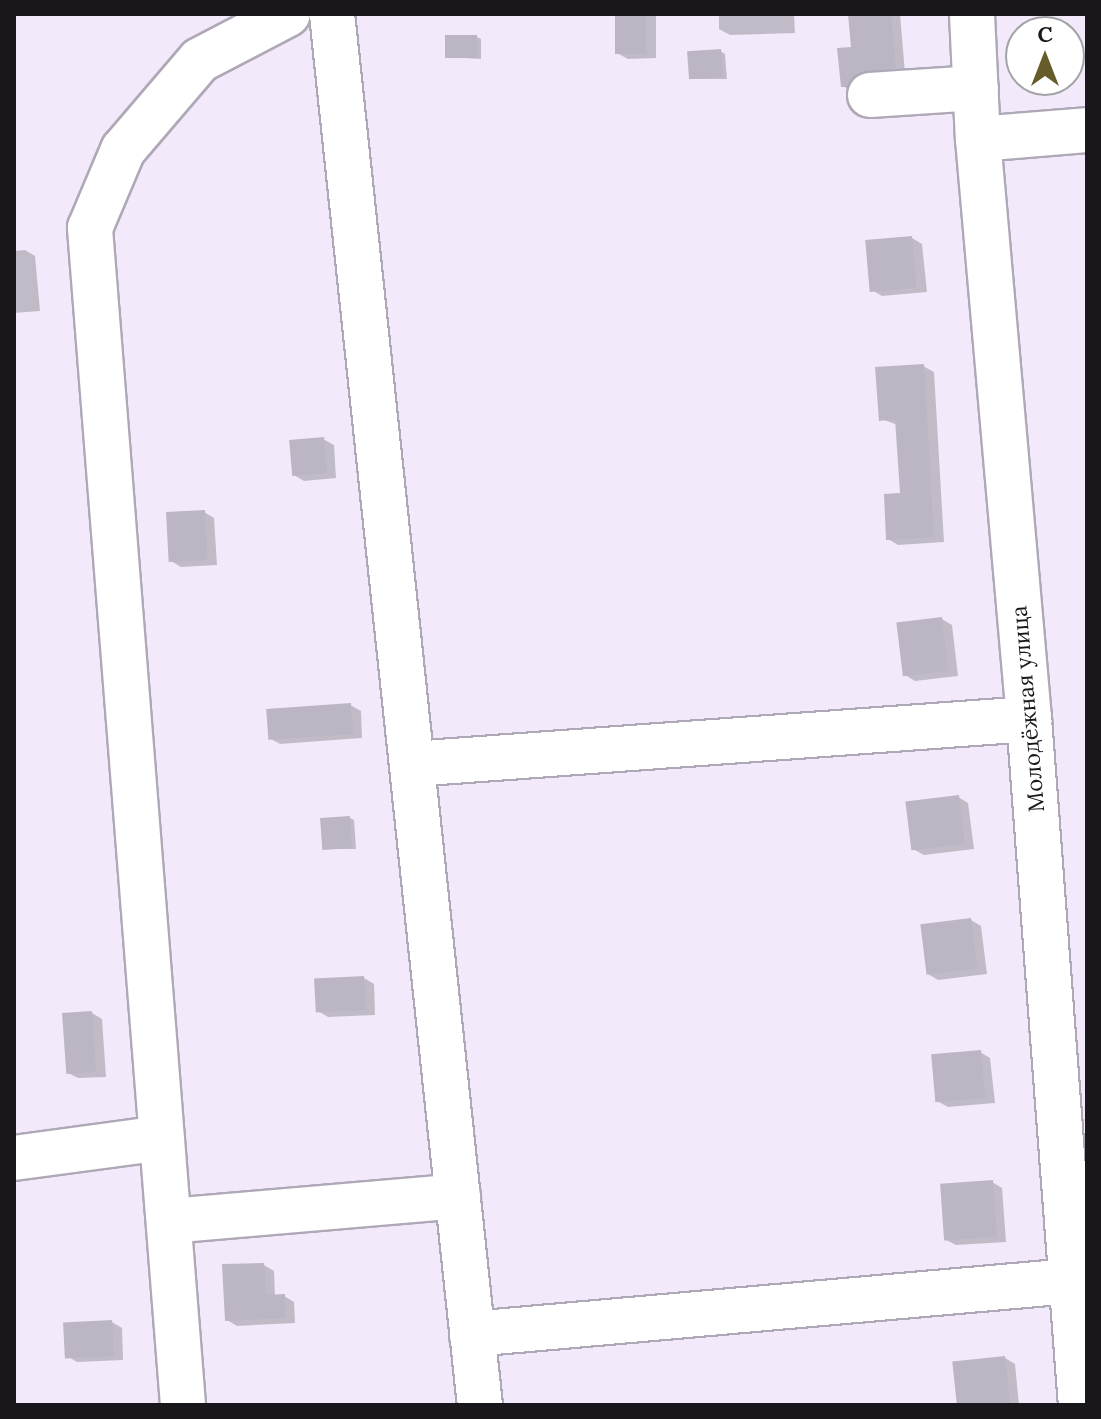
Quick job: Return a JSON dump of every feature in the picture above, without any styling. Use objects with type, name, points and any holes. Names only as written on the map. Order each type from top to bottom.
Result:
[{"type":"street","points":[[183,1405],[90,228],[123,150],[200,60],[288,14]]},
{"type":"street","points":[[332,14],[480,1405]]},
{"type":"street","name":"Молодёжная улица","points":[[972,14],[978,139],[1029,719],[1081,1405]]},
{"type":"street","points":[[870,95],[976,88]]},
{"type":"street","points":[[978,139],[1087,130]]},
{"type":"street","points":[[412,764],[1029,719]]},
{"type":"street","points":[[14,1158],[162,1138]]},
{"type":"street","points":[[169,1221],[458,1196]]},
{"type":"street","points":[[472,1334],[1070,1281]]},
{"type":"building","points":[[615,14],[646,14],[646,54],[615,54]]},
{"type":"building","points":[[848,14],[891,14],[896,68],[857,74],[847,87],[841,87],[837,48],[851,47]]},
{"type":"building","points":[[445,35],[477,35],[477,58],[445,58]]},
{"type":"building","points":[[721,49],[723,77],[689,79],[687,51]]},
{"type":"building","points":[[912,236],[917,288],[870,292],[865,240]]},
{"type":"building","points":[[924,364],[934,537],[886,540],[884,494],[900,493],[895,419],[879,421],[875,367]]},
{"type":"building","points":[[324,437],[327,473],[292,476],[289,440]]},
{"type":"building","points":[[205,510],[208,560],[169,562],[166,512]]},
{"type":"building","points":[[942,617],[949,671],[903,676],[896,623]]},
{"type":"building","points":[[351,703],[353,734],[268,740],[266,709]]},
{"type":"building","points":[[959,795],[965,844],[911,850],[905,802]]},
{"type":"building","points":[[350,816],[352,848],[322,850],[320,818]]},
{"type":"building","points":[[971,918],[977,969],[927,975],[920,924]]},
{"type":"building","points":[[364,976],[366,1010],[316,1013],[314,979]]},
{"type":"building","points":[[92,1011],[96,1072],[66,1074],[62,1013]]},
{"type":"building","points":[[981,1050],[985,1098],[935,1102],[931,1054]]},
{"type":"building","points":[[993,1180],[997,1237],[944,1241],[940,1184]]},
{"type":"building","points":[[264,1263],[266,1295],[285,1294],[285,1318],[225,1321],[222,1264]]},
{"type":"building","points":[[112,1320],[114,1356],[65,1359],[63,1323]]},
{"type":"building","points":[[1005,1356],[1010,1405],[957,1405],[952,1362]]}]
